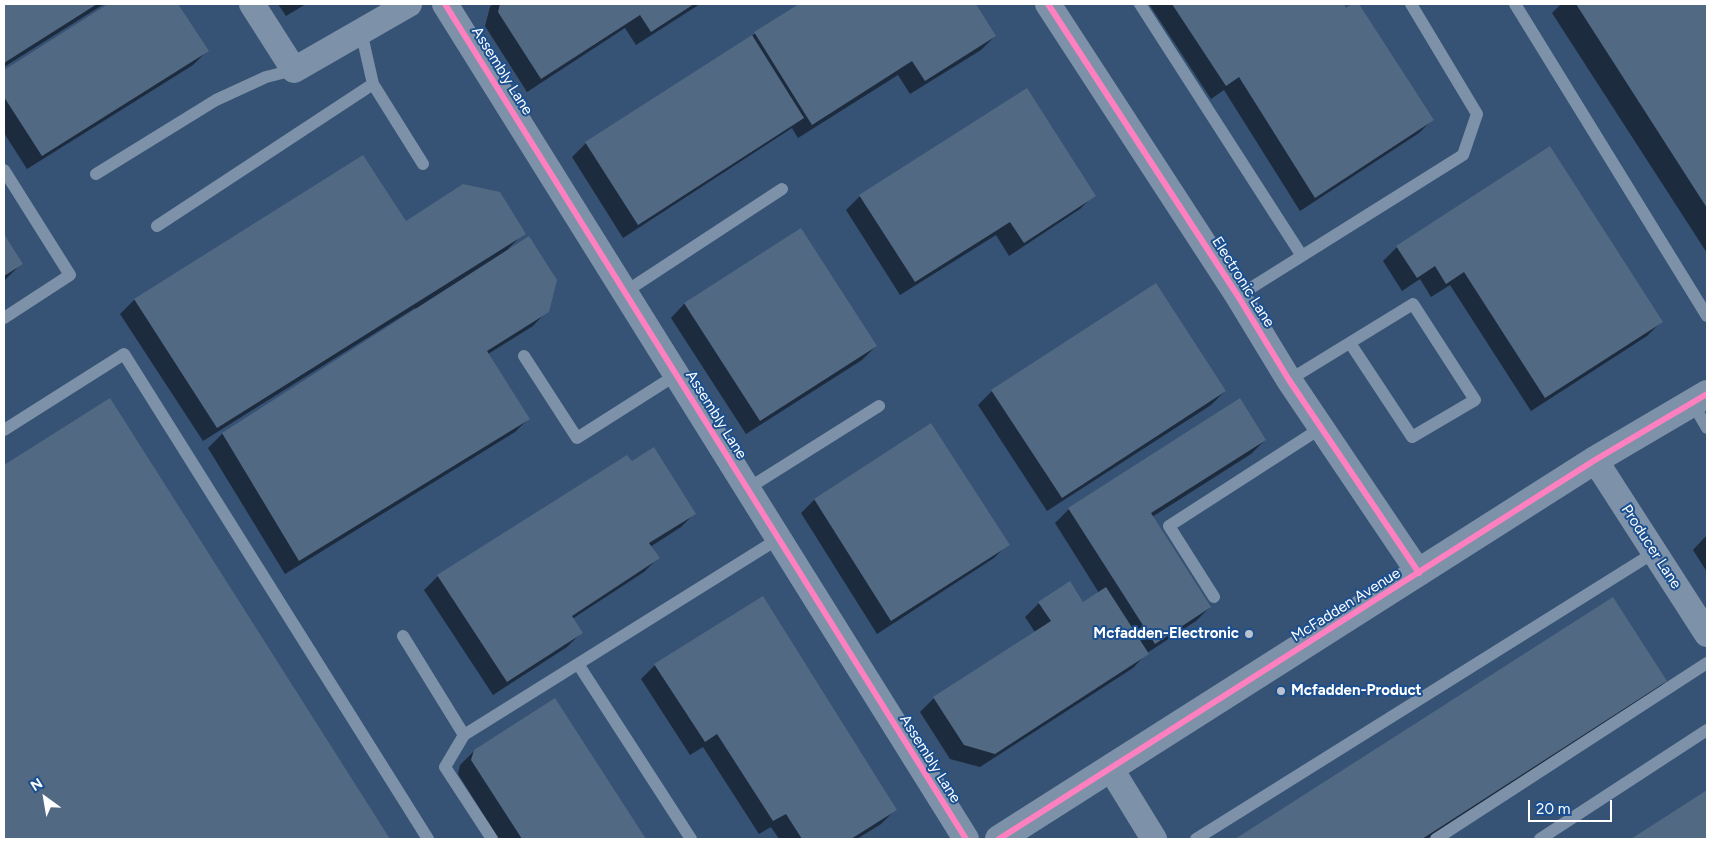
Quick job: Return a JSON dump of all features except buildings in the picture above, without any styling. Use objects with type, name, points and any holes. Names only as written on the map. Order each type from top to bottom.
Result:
[{"type":"street","points":[[252,4],[294,70],[409,4]]},
{"type":"street","name":"Assembly Lane","points":[[445,4],[966,839]]},
{"type":"street","name":"Electronic Lane","points":[[1048,4],[1238,296],[1288,380],[1419,573]]},
{"type":"street","name":"McFadden Avenue","points":[[999,839],[1595,460],[1700,398]]},
{"type":"street","name":"Producer Lane","points":[[1595,460],[1654,552],[1704,624]]},
{"type":"street","points":[[1111,769],[1154,839]]},
{"type":"lane","points":[[1140,4],[1302,256]]},
{"type":"lane","points":[[1238,296],[1464,155],[1477,114],[1411,4]]},
{"type":"lane","points":[[1514,4],[1707,316]]},
{"type":"lane","points":[[361,31],[373,84],[423,164]]},
{"type":"lane","points":[[96,174],[216,100],[266,77],[294,70]]},
{"type":"lane","points":[[157,226],[373,84]]},
{"type":"lane","points":[[4,170],[70,275],[4,318]]},
{"type":"lane","points":[[625,292],[782,189]]},
{"type":"lane","points":[[1288,380],[1413,304],[1475,400],[1412,436],[1350,343]]},
{"type":"lane","points":[[4,430],[124,354],[428,839]]},
{"type":"lane","points":[[524,356],[576,438],[676,375]]},
{"type":"lane","points":[[1700,398],[1707,428]]},
{"type":"lane","points":[[747,489],[879,406]]},
{"type":"lane","points":[[1214,597],[1169,526],[1321,428]]},
{"type":"lane","points":[[492,839],[446,767],[464,735],[778,539]]},
{"type":"lane","points":[[1196,839],[1654,552]]},
{"type":"lane","points":[[403,636],[464,735]]},
{"type":"lane","points":[[1436,839],[1707,663]]},
{"type":"lane","points":[[578,664],[691,839]]},
{"type":"lane","points":[[1540,839],[1707,730]]},
{"type":"cycle path","points":[[445,4],[966,839]]},
{"type":"cycle path","points":[[1048,4],[1238,296],[1289,380],[1419,573]]},
{"type":"cycle path","points":[[999,839],[1595,460],[1707,394]]},
{"type":"place","name":"Mcfadden-Electronic","points":[[1249,634]]},
{"type":"place","name":"Mcfadden-Product","points":[[1281,691]]}]
